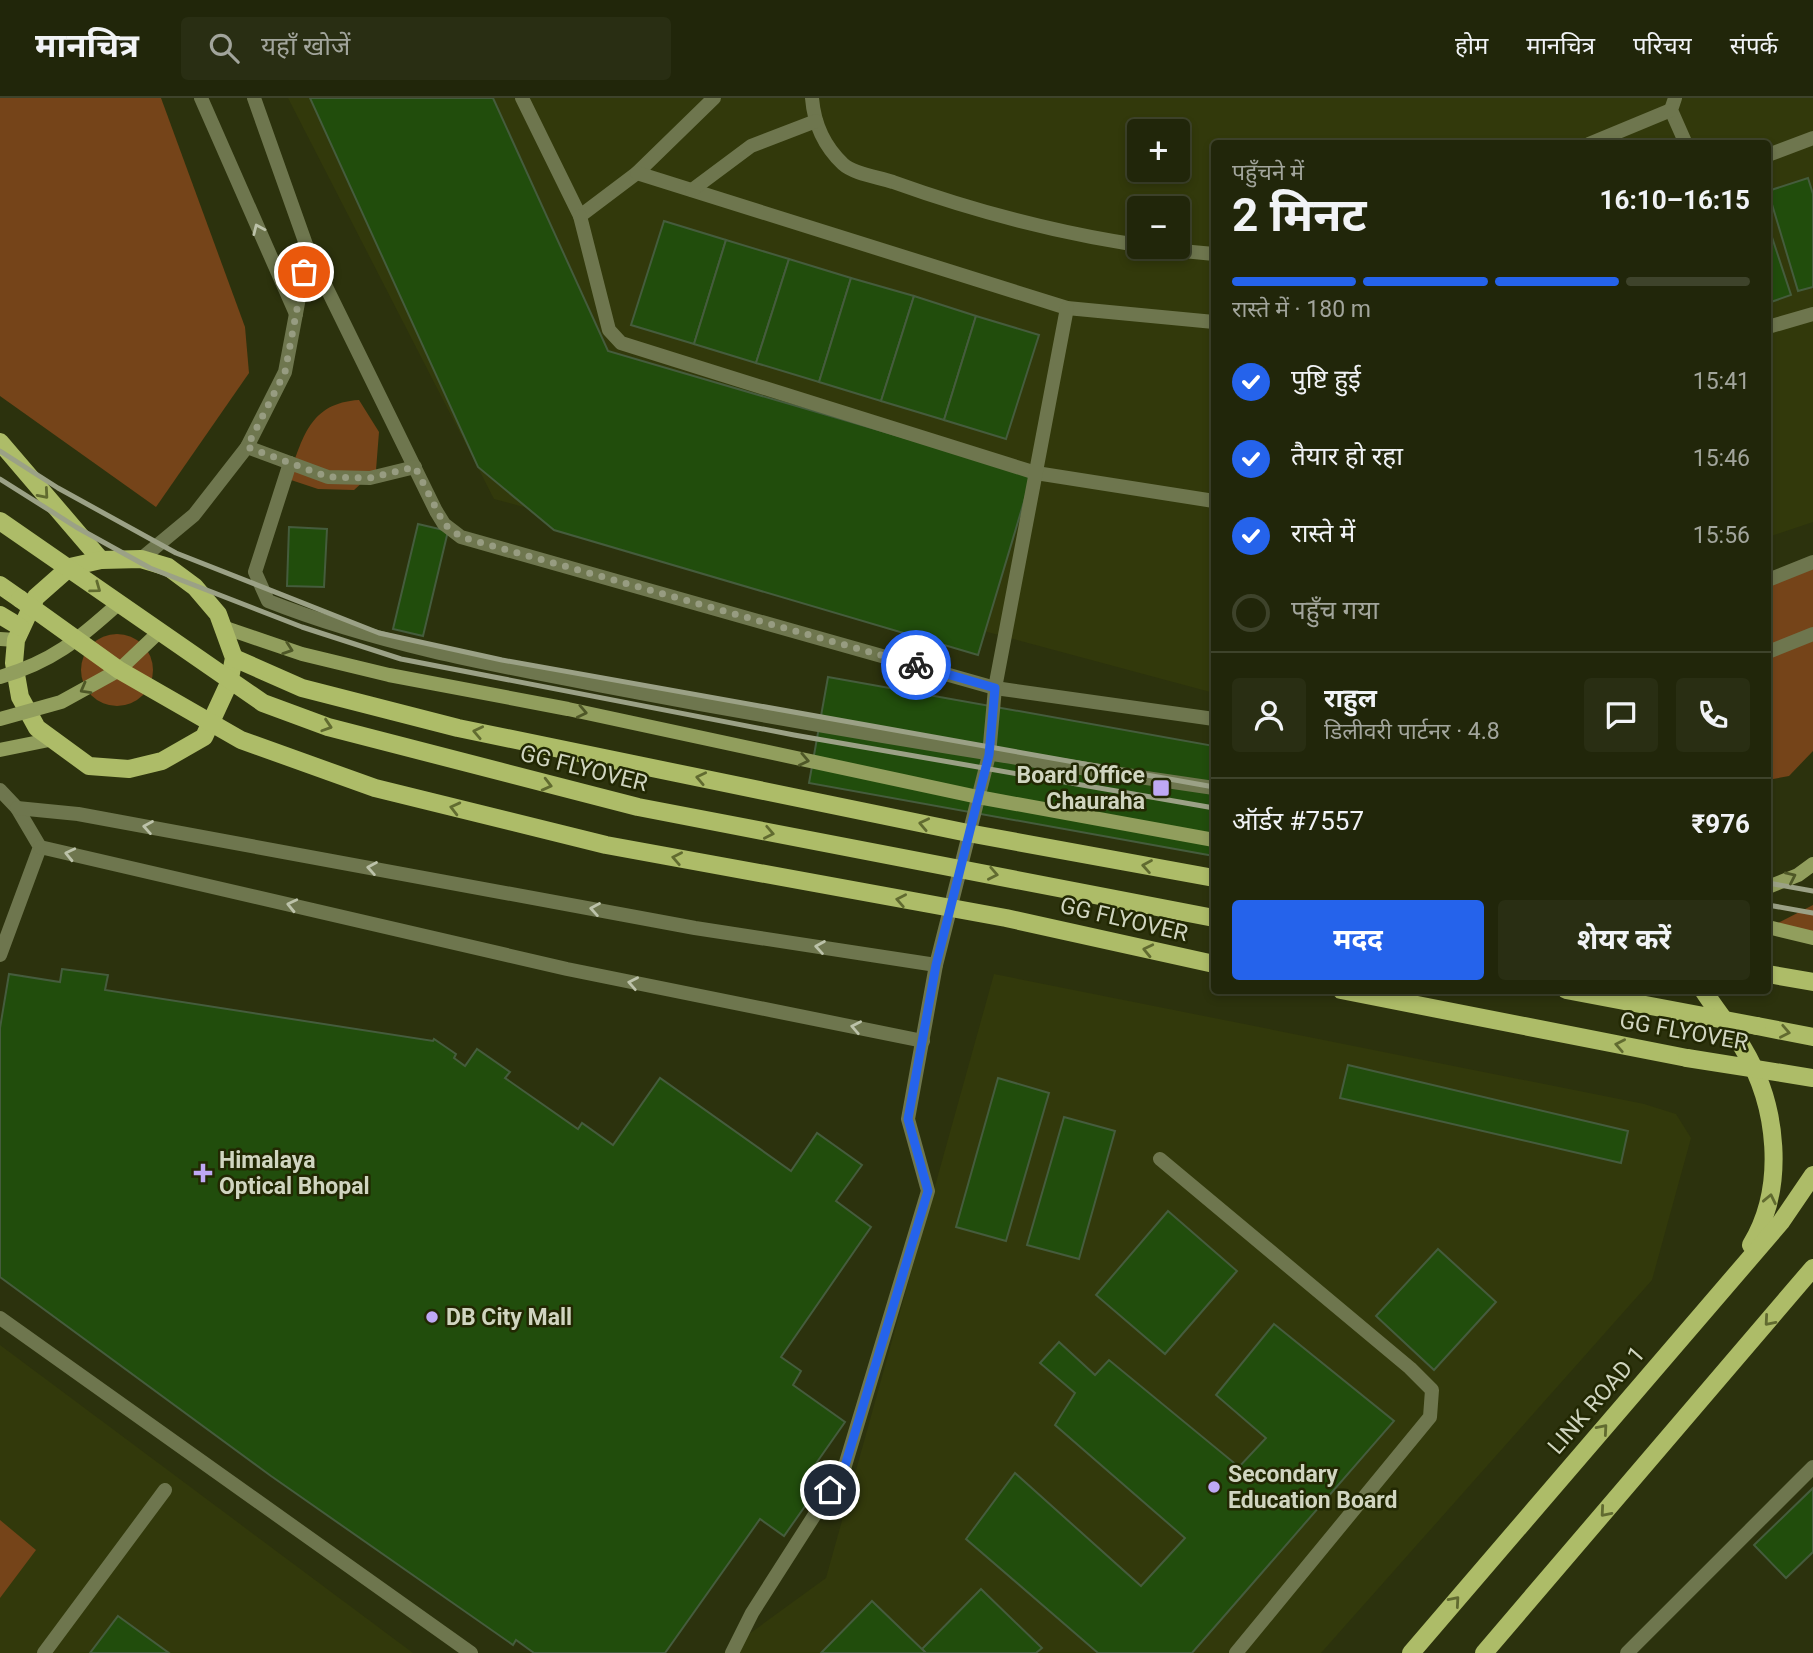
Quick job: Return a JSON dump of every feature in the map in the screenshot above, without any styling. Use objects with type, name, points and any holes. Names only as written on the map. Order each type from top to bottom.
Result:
[{"type":"main road","points":[[0,442],[101,560]]},
{"type":"main road","name":"GG FLYOVER","points":[[0,521],[263,703],[328,727],[638,807],[1211,917]]},
{"type":"main road","points":[[0,615],[12,635],[20,697],[37,728],[49,740],[89,765],[128,769],[162,761],[204,737],[229,683],[234,657],[218,614],[195,587],[168,566],[141,559],[101,560],[70,567],[36,597],[12,635]]},
{"type":"main road","name":"GG FLYOVER","points":[[0,585],[119,670],[241,740],[375,788],[607,845],[1006,918],[1211,963]]},
{"type":"main road","points":[[0,677],[35,667],[77,641],[118,604]]},
{"type":"main road","points":[[223,628],[303,654],[389,675],[568,709],[978,797],[1211,839]]},
{"type":"main road","points":[[0,719],[61,702],[119,670],[158,632]]},
{"type":"main road","points":[[234,657],[302,688],[458,728],[968,833],[1211,877]]},
{"type":"main road","points":[[0,750],[49,740]]},
{"type":"main road","points":[[1771,886],[1798,875],[1813,864]]},
{"type":"main road","points":[[1771,928],[1813,938]]},
{"type":"main road","points":[[1771,975],[1813,982]]},
{"type":"main road","name":"GG FLYOVER","points":[[1361,994],[1687,1058],[1813,1078]]},
{"type":"main road","name":"GG FLYOVER","points":[[1587,994],[1813,1037]]},
{"type":"main road","points":[[1706,994],[1745,1050],[1773,1133],[1772,1200],[1762,1228],[1730,1281]]},
{"type":"main road","name":"LINK ROAD 1","points":[[1410,1653],[1781,1222],[1813,1175]]},
{"type":"main road","points":[[1484,1653],[1813,1268]]},
{"type":"street","points":[[201,98],[296,314]]},
{"type":"street","points":[[254,98],[308,250],[444,524],[461,537],[995,688],[1211,719]]},
{"type":"street","points":[[522,98],[580,216],[610,331],[621,343],[1036,472],[1211,501]]},
{"type":"street","points":[[580,216],[637,173],[714,98]]},
{"type":"street","points":[[812,98],[821,137],[844,165],[954,204],[1145,248],[1211,254]]},
{"type":"street","points":[[1597,140],[1673,104],[1685,140]]},
{"type":"street","points":[[692,190],[751,146],[816,121]]},
{"type":"street","points":[[1771,154],[1813,138]]},
{"type":"street","points":[[637,173],[1067,308],[1211,322]]},
{"type":"street","points":[[141,559],[194,516],[247,447],[285,372],[308,250]]},
{"type":"street","points":[[732,1653],[752,1613],[844,1469],[928,1191],[908,1119],[936,965],[989,755],[995,688],[1067,308]]},
{"type":"street","points":[[1771,326],[1813,314]]},
{"type":"street","points":[[247,447],[328,477],[356,479],[415,467]]},
{"type":"street","points":[[290,463],[255,572],[268,601],[316,620],[393,642],[798,723],[989,755],[1211,788]]},
{"type":"street","points":[[1771,579],[1813,562]]},
{"type":"street","points":[[1771,651],[1813,634]]},
{"type":"street","points":[[0,790],[17,808],[40,846],[567,970],[923,1041]]},
{"type":"street","points":[[17,808],[78,814],[695,928],[936,965]]},
{"type":"street","points":[[0,955],[40,846]]},
{"type":"street","points":[[1160,1159],[1410,1368],[1432,1390],[1430,1417],[1236,1653]]},
{"type":"street","points":[[0,1318],[471,1653]]},
{"type":"street","points":[[1627,1653],[1813,1467]]},
{"type":"street","points":[[44,1653],[165,1490]]},
{"type":"shaded area","points":[[0,98],[161,98],[245,327],[249,373],[156,507],[0,396]]},
{"type":"shaded area","points":[[288,98],[1813,98],[1813,522],[1771,536],[1771,140],[1211,140],[1211,692],[494,499]]},
{"type":"shaded area","points":[[359,400],[379,432],[376,470],[354,490],[318,489],[288,479],[310,425],[329,408]]},
{"type":"shaded area","points":[[1813,563],[1813,751],[1789,776],[1771,779],[1771,578]]},
{"type":"shaded area","points":[[117,634],[131,637],[143,644],[150,656],[153,670],[150,684],[143,696],[131,703],[117,706],[103,703],[91,696],[84,684],[81,670],[84,656],[91,644],[103,637]]},
{"type":"shaded area","points":[[1813,905],[1813,932],[1772,926]]},
{"type":"shaded area","points":[[994,974],[1644,1104],[1676,1114],[1691,1138],[1652,1280],[1321,1653],[723,1653],[826,1578]]},
{"type":"shaded area","points":[[0,1345],[413,1653],[0,1653]]},
{"type":"shaded area","points":[[0,1520],[36,1550],[0,1598]]},
{"type":"building","points":[[310,98],[493,98],[608,351],[1032,475],[978,655],[554,530],[478,467]]},
{"type":"building","points":[[1808,178],[1813,194],[1813,287],[1798,291],[1771,201],[1771,190]]},
{"type":"building","points":[[664,221],[726,240],[694,344],[631,325]]},
{"type":"building","points":[[1771,234],[1791,295],[1771,302]]},
{"type":"building","points":[[726,240],[789,259],[756,363],[694,344]]},
{"type":"building","points":[[789,259],[851,278],[819,382],[756,363]]},
{"type":"building","points":[[851,278],[914,296],[881,401],[819,382]]},
{"type":"building","points":[[914,296],[976,316],[944,420],[881,401]]},
{"type":"building","points":[[976,316],[1039,335],[1006,439],[944,420]]},
{"type":"building","points":[[418,524],[448,531],[423,636],[393,629]]},
{"type":"building","points":[[289,527],[327,529],[324,587],[287,586]]},
{"type":"building","points":[[828,677],[1211,745],[1211,855],[809,783]]},
{"type":"building","name":"DB City Mall","points":[[62,969],[108,975],[105,990],[433,1041],[434,1039],[456,1054],[454,1058],[465,1066],[477,1049],[510,1072],[505,1078],[578,1129],[582,1123],[613,1145],[660,1078],[791,1171],[817,1133],[862,1165],[836,1201],[871,1227],[781,1357],[801,1371],[793,1385],[845,1422],[803,1482],[815,1492],[784,1536],[760,1519],[665,1653],[534,1653],[516,1640],[513,1645],[271,1476],[0,1277],[0,1028],[9,974],[60,982]]},
{"type":"building","points":[[1348,1065],[1628,1131],[1621,1163],[1340,1098]]},
{"type":"building","points":[[998,1078],[1049,1093],[1006,1241],[956,1227]]},
{"type":"building","points":[[1064,1117],[1115,1131],[1079,1259],[1027,1245]]},
{"type":"building","points":[[1168,1211],[1237,1271],[1165,1354],[1096,1295]]},
{"type":"building","points":[[1438,1249],[1496,1302],[1434,1370],[1376,1316]]},
{"type":"building","points":[[1274,1324],[1394,1421],[1192,1653],[1098,1653],[966,1539],[1015,1473],[1141,1586],[1185,1538],[1055,1425],[1075,1393],[1040,1363],[1059,1342],[1095,1375],[1109,1360],[1239,1467],[1266,1438],[1216,1395]]},
{"type":"building","points":[[1813,1488],[1813,1552],[1786,1578],[1754,1545]]},
{"type":"building","points":[[981,1589],[1042,1648],[1036,1653],[926,1653],[922,1649]]},
{"type":"building","points":[[872,1601],[926,1653],[821,1653]]},
{"type":"building","points":[[118,1616],[169,1653],[90,1653]]},
{"type":"railway","points":[[0,451],[58,488],[176,553],[379,633],[502,660],[1211,786]]},
{"type":"railway","points":[[0,479],[76,527],[150,568],[302,627],[401,659],[794,735],[1211,807]]},
{"type":"railway","points":[[1771,884],[1813,891]]},
{"type":"railway","points":[[1771,906],[1813,913]]},
{"type":"way so far","points":[[304,272],[285,372],[247,447],[328,477],[370,478],[415,467],[444,524],[461,537],[916,665]]},
{"type":"place","name":"Board Office Chauraha","points":[[1161,788]]},
{"type":"place","name":"Himalaya Optical Bhopal","points":[[203,1173]]},
{"type":"place","name":"DB City Mall","points":[[432,1317]]},
{"type":"place","name":"Secondary Education Board","points":[[1214,1487]]},
{"type":"route","points":[[830,1490],[844,1469],[928,1191],[908,1119],[936,965],[989,755],[995,688],[916,665]]}]
